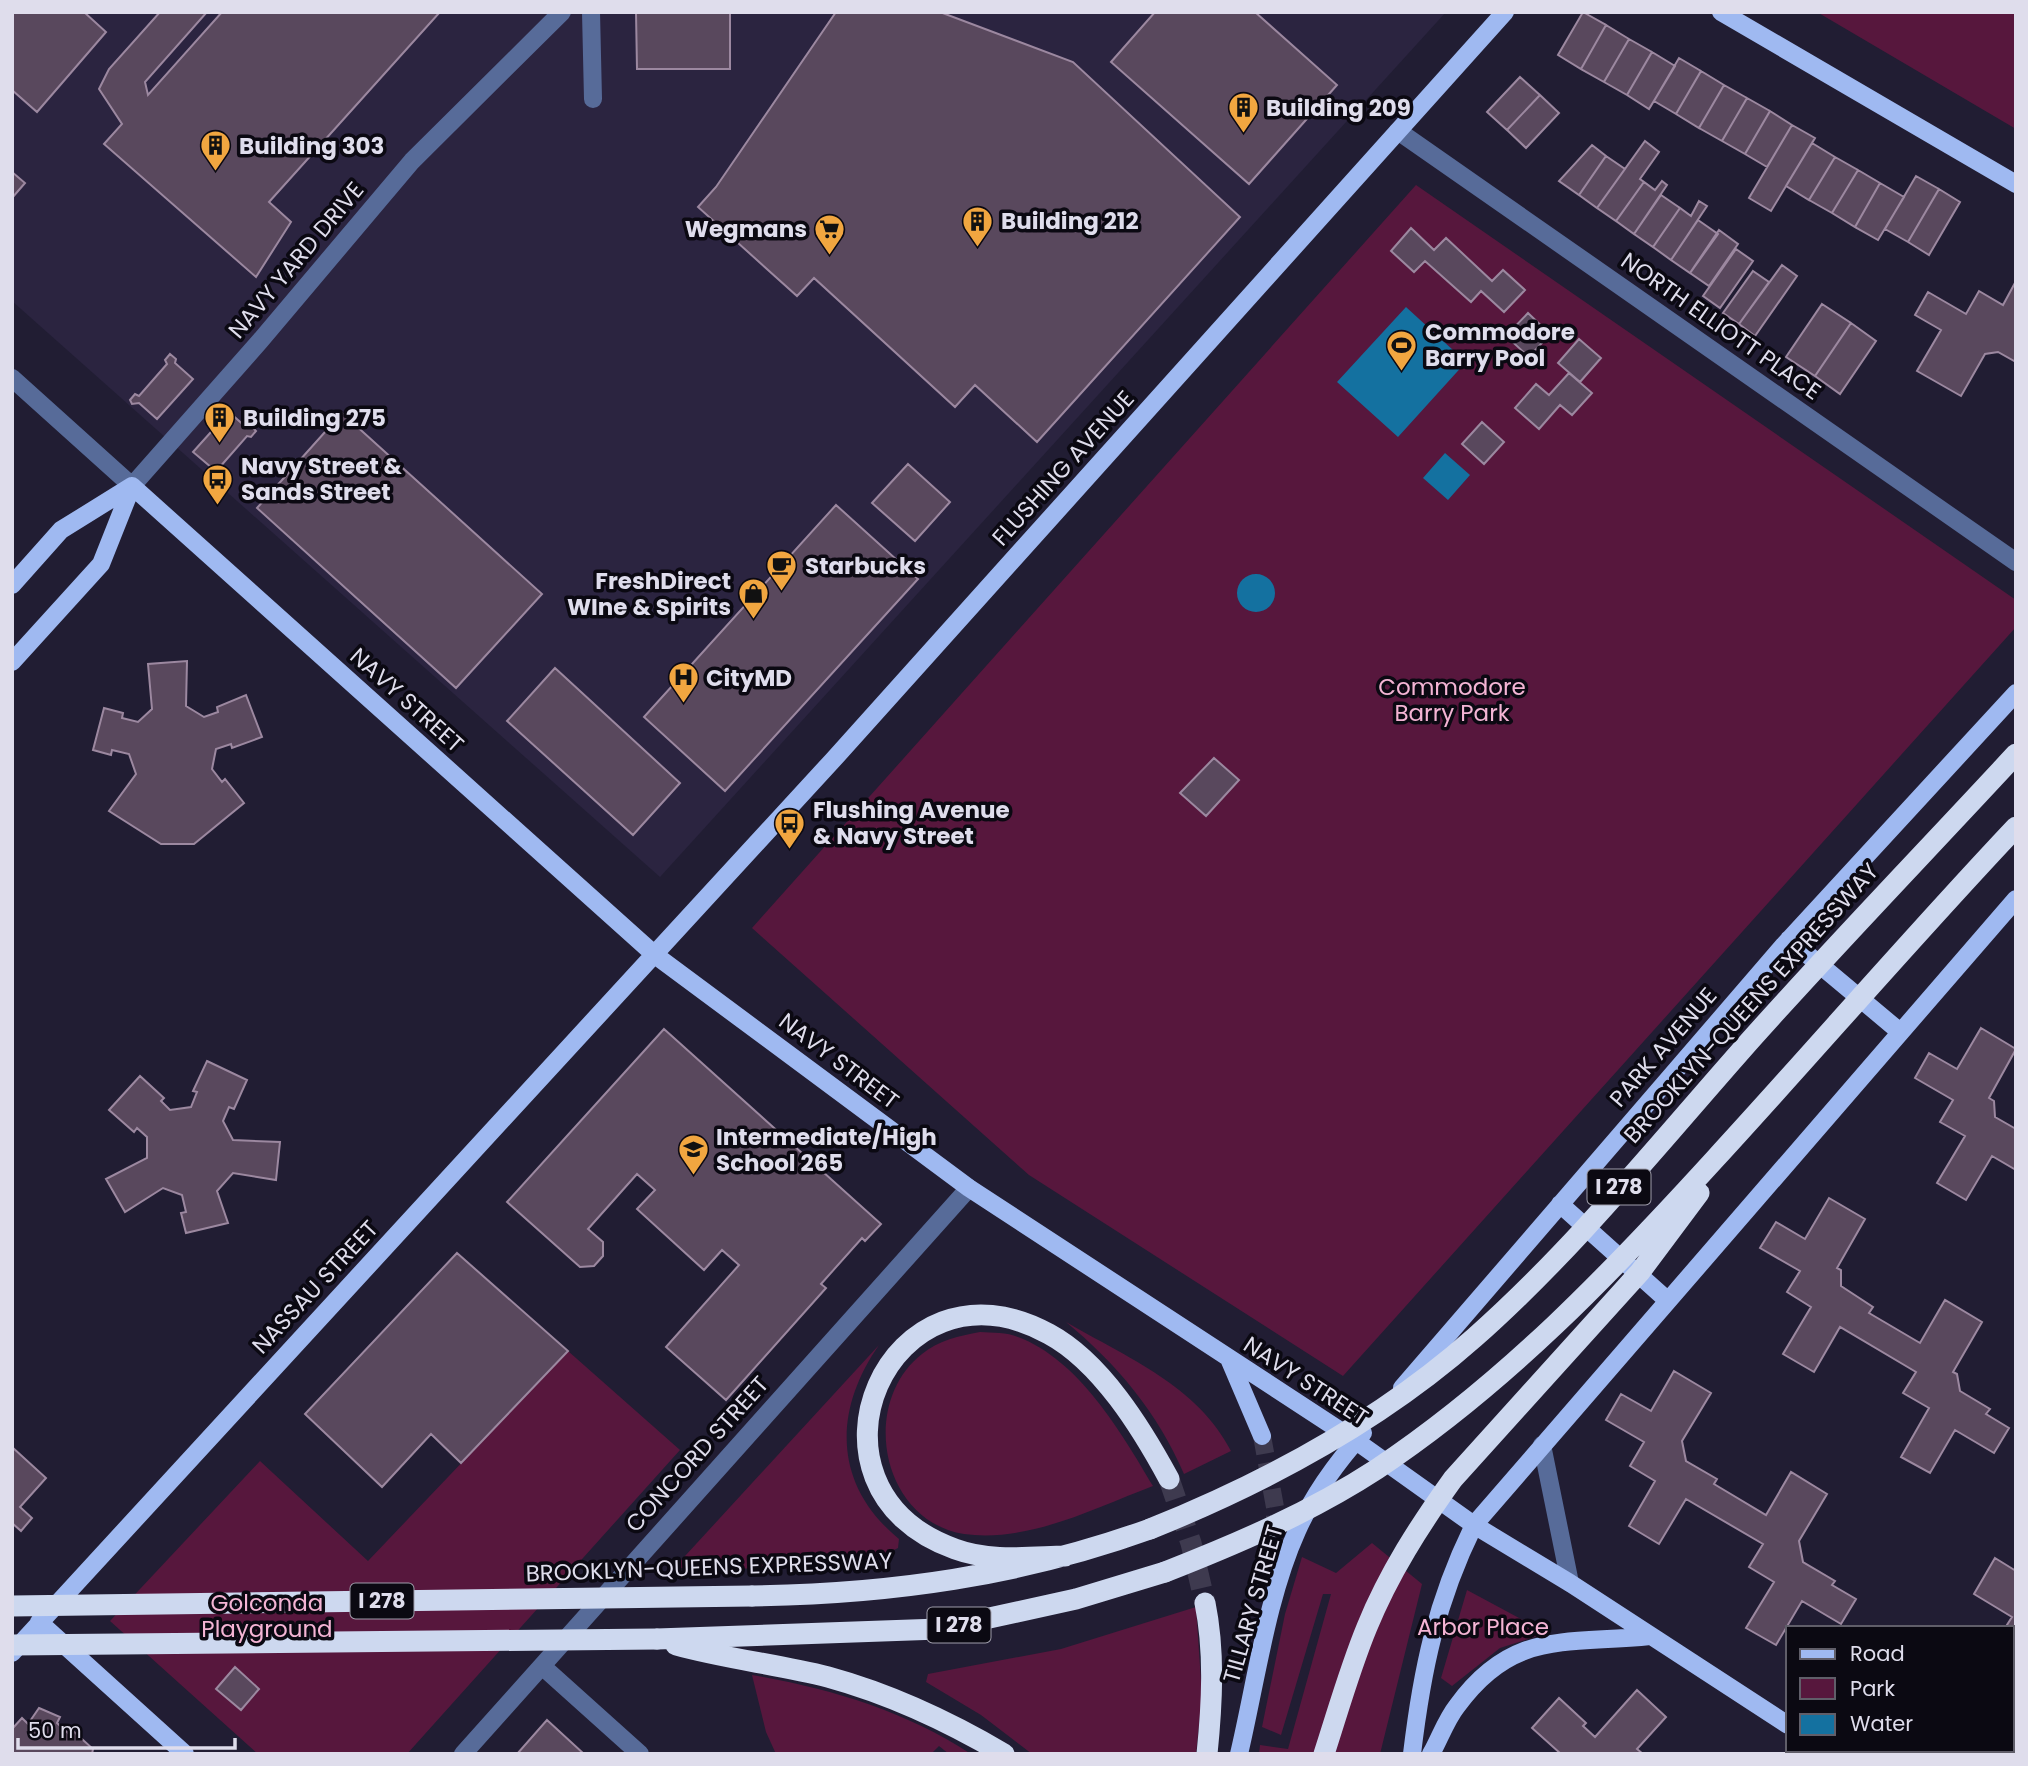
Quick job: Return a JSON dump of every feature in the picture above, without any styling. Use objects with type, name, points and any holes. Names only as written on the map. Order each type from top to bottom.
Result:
[{"type":"highway","name":"BROOKLYN-QUEENS EXPRESSWAY","points":[[12,1606],[752,1597],[855,1592],[937,1584],[1065,1556],[1150,1529],[1199,1509],[1307,1456],[1395,1400],[1473,1339],[1555,1259],[1812,971],[2016,754]]},
{"type":"highway","name":"I 278","points":[[12,1645],[657,1639],[939,1629],[1076,1599],[1165,1572],[1267,1530],[1321,1502],[1374,1470],[1451,1416],[1521,1358],[1591,1292],[2016,827]]},
{"type":"highway","points":[[1324,1754],[1367,1626],[1392,1575],[1427,1515],[1453,1479],[1640,1272],[1705,1185],[1739,1133]]},
{"type":"highway","points":[[1065,1556],[993,1558],[955,1549],[902,1518],[885,1498],[869,1453],[867,1428],[870,1402],[880,1376],[900,1350],[919,1334],[942,1322],[965,1317],[991,1316],[1012,1318],[1051,1334],[1069,1347],[1121,1402],[1142,1431],[1170,1479]]},
{"type":"highway","points":[[1205,1603],[1210,1641],[1211,1701],[1207,1754]]},
{"type":"highway","points":[[657,1639],[753,1663],[828,1677],[893,1699],[948,1723],[1004,1754]]},
{"type":"main road","name":"FLUSHING AVENUE","points":[[655,955],[1245,306],[1505,12]]},
{"type":"main road","points":[[1721,12],[2016,184]]},
{"type":"main road","points":[[12,585],[61,530],[132,485]]},
{"type":"main road","points":[[12,662],[101,564],[132,485]]},
{"type":"main road","name":"NAVY STREET","points":[[132,485],[655,955],[969,1188],[1356,1441],[1474,1525],[1570,1583],[1786,1724]]},
{"type":"main road","name":"PARK AVENUE","points":[[1356,1441],[1789,939],[2016,693]]},
{"type":"main road","points":[[1412,1754],[1422,1671],[1436,1620],[1460,1552],[1474,1525],[2016,899]]},
{"type":"main road","points":[[1789,939],[1899,1031]]},
{"type":"main road","name":"NASSAU STREET","points":[[12,1653],[655,955]]},
{"type":"main road","points":[[1560,1204],[1667,1300]]},
{"type":"main road","points":[[1230,1361],[1262,1436]]},
{"type":"main road","name":"TILLARY STREET","points":[[1239,1754],[1273,1607],[1296,1532],[1323,1484],[1356,1441]]},
{"type":"main road","points":[[1273,1607],[1275,1572]]},
{"type":"main road","points":[[39,1622],[185,1754]]},
{"type":"main road","points":[[1431,1754],[1454,1709],[1477,1679],[1514,1653],[1536,1645],[1563,1641],[1650,1636]]},
{"type":"street","name":"NAVY YARD DRIVE","points":[[132,485],[260,341],[412,161],[562,12]]},
{"type":"street","points":[[591,12],[593,100]]},
{"type":"street","name":"NORTH ELLIOTT PLACE","points":[[1398,131],[2016,562]]},
{"type":"street","name":"NAVY STREET","points":[[12,378],[132,485]]},
{"type":"street","name":"CONCORD STREET","points":[[463,1754],[969,1188]]},
{"type":"street","points":[[1542,1445],[1570,1583]]},
{"type":"street","points":[[12,1596],[39,1622]]},
{"type":"street","points":[[542,1666],[640,1754]]},
{"type":"shaded area","points":[[12,12],[1446,12],[660,877],[12,301]]},
{"type":"green space","points":[[1817,12],[2016,12],[2016,129]]},
{"type":"green space","name":"Commodore Barry Park","points":[[1416,185],[2016,600],[2016,627],[1343,1376],[1029,1175],[752,928]]},
{"type":"green space","points":[[1066,1322],[1136,1361],[1180,1391],[1200,1408],[1217,1428],[1231,1451],[1184,1474],[1149,1410],[1119,1372]]},
{"type":"green space","points":[[980,1332],[1004,1333],[1018,1337],[1060,1362],[1079,1380],[1112,1421],[1153,1486],[1061,1522],[1012,1533],[964,1534],[936,1525],[914,1507],[898,1484],[888,1457],[886,1429],[890,1401],[902,1375],[922,1354],[942,1342]]},
{"type":"green space","points":[[879,1345],[853,1396],[847,1446],[852,1471],[862,1495],[877,1518],[899,1539],[898,1548],[877,1556],[821,1566],[757,1569],[674,1568]]},
{"type":"green space","name":"Golconda Playground","points":[[568,1351],[680,1450],[407,1754],[258,1754],[110,1621],[260,1461],[368,1561]]},
{"type":"green space","points":[[1372,1543],[1422,1584],[1380,1754],[1259,1754],[1260,1745],[1288,1749],[1331,1594],[1323,1594],[1281,1735],[1262,1727],[1285,1614],[1302,1557],[1336,1573]]},
{"type":"green space","name":"Arbor Place","points":[[1467,1590],[1547,1633],[1500,1648],[1452,1686],[1441,1678]]},
{"type":"green space","points":[[1196,1607],[1202,1696],[1196,1754],[1032,1754],[981,1715],[926,1682],[928,1674],[1061,1649]]},
{"type":"green space","points":[[752,1675],[810,1687],[866,1703],[919,1725],[971,1754],[949,1754],[939,1746],[931,1754],[776,1754],[766,1732]]},
{"type":"water","name":"Commodore Barry Pool","points":[[1406,307],[1466,362],[1398,437],[1337,382]]},
{"type":"water","points":[[1445,453],[1470,475],[1448,500],[1423,478]]},
{"type":"water","points":[[1256,574],[1269,580],[1275,593],[1269,606],[1256,612],[1243,606],[1237,593],[1243,580]]},
{"type":"building","points":[[12,12],[84,12],[106,32],[37,112],[12,90]]},
{"type":"building","name":"Building 303","points":[[160,12],[207,12],[145,82],[148,95],[222,12],[440,12],[269,202],[291,222],[256,277],[104,144],[122,124],[99,89],[109,69]]},
{"type":"building","points":[[636,12],[730,12],[730,69],[637,69]]},
{"type":"building","name":"Building 212","points":[[836,12],[940,12],[1073,62],[1240,217],[1037,442],[975,385],[955,407],[814,278],[797,296],[698,207],[716,187]]},
{"type":"building","name":"Building 209","points":[[1155,12],[1255,12],[1337,85],[1249,184],[1111,62]]},
{"type":"building","points":[[1583,12],[1606,25],[1581,69],[1558,55]]},
{"type":"building","points":[[1606,25],[1629,39],[1604,82],[1581,69]]},
{"type":"building","points":[[1629,39],[1652,52],[1627,95],[1604,82]]},
{"type":"building","points":[[1652,52],[1675,66],[1649,109],[1627,95]]},
{"type":"building","points":[[1679,58],[1701,71],[1676,114],[1654,101]]},
{"type":"building","points":[[1701,71],[1724,85],[1699,128],[1676,114]]},
{"type":"building","points":[[1520,77],[1540,95],[1507,130],[1487,112]]},
{"type":"building","points":[[1724,85],[1747,98],[1722,141],[1699,128]]},
{"type":"building","points":[[1540,95],[1559,113],[1526,148],[1507,130]]},
{"type":"building","points":[[1747,98],[1770,111],[1745,154],[1722,141]]},
{"type":"building","points":[[1770,111],[1792,125],[1767,167],[1745,154]]},
{"type":"building","points":[[1792,125],[1815,138],[1771,211],[1749,198]]},
{"type":"building","points":[[1645,141],[1659,152],[1640,179],[1644,182],[1616,221],[1597,208]]},
{"type":"building","points":[[1812,143],[1835,157],[1809,200],[1786,186]]},
{"type":"building","points":[[1592,145],[1606,156],[1579,195],[1559,181]]},
{"type":"building","points":[[1606,156],[1625,169],[1597,208],[1579,195]]},
{"type":"building","points":[[1835,157],[1858,170],[1832,213],[1809,200]]},
{"type":"building","points":[[1858,170],[1880,183],[1855,227],[1832,213]]},
{"type":"building","points":[[12,172],[25,183],[12,198]]},
{"type":"building","points":[[1916,176],[1939,189],[1908,242],[1885,229]]},
{"type":"building","points":[[1662,181],[1667,185],[1634,234],[1616,221],[1644,182],[1655,190]]},
{"type":"building","points":[[1880,183],[1904,197],[1878,240],[1855,227]]},
{"type":"building","points":[[1939,189],[1960,202],[1929,255],[1908,242]]},
{"type":"building","points":[[1661,195],[1680,208],[1653,247],[1634,234]]},
{"type":"building","points":[[1699,201],[1707,206],[1671,260],[1653,247],[1680,208],[1691,216]]},
{"type":"building","points":[[1698,220],[1718,234],[1690,273],[1671,260]]},
{"type":"building","points":[[1411,228],[1434,250],[1446,238],[1492,281],[1503,270],[1525,290],[1504,312],[1481,291],[1471,302],[1425,261],[1414,272],[1391,251]]},
{"type":"building","points":[[1719,230],[1738,244],[1709,286],[1690,273]]},
{"type":"building","points":[[1736,249],[1753,261],[1720,308],[1703,296]]},
{"type":"building","points":[[1782,265],[1797,276],[1755,336],[1739,324]]},
{"type":"building","points":[[1753,271],[1769,282],[1739,324],[1723,313]]},
{"type":"building","points":[[2016,281],[2016,362],[1998,352],[1985,354],[1961,396],[1917,371],[1941,330],[1915,315],[1928,292],[1966,314],[1979,291],[2003,305]]},
{"type":"building","points":[[1822,304],[1851,323],[1815,376],[1786,357]]},
{"type":"building","points":[[1528,313],[1550,334],[1529,357],[1506,336]]},
{"type":"building","points":[[1851,323],[1876,341],[1840,394],[1815,376]]},
{"type":"building","points":[[1579,339],[1601,358],[1580,382],[1558,363]]},
{"type":"building","points":[[170,354],[176,359],[175,363],[193,379],[157,419],[139,403],[132,404],[130,400],[135,394],[139,396],[167,364],[165,360]]},
{"type":"building","points":[[1569,373],[1592,393],[1572,415],[1560,405],[1539,429],[1515,408],[1536,384],[1549,395]]},
{"type":"building","name":"Building 275","points":[[229,412],[247,428],[251,426],[256,431],[251,437],[247,436],[219,468],[219,475],[216,477],[212,476],[212,468],[193,452]]},
{"type":"building","points":[[342,413],[542,594],[456,688],[257,508]]},
{"type":"building","points":[[1482,422],[1504,442],[1484,464],[1462,444]]},
{"type":"building","points":[[908,464],[950,502],[915,541],[872,503]]},
{"type":"building","points":[[836,505],[918,579],[725,791],[644,717]]},
{"type":"building","points":[[187,661],[186,706],[204,717],[218,712],[217,707],[246,695],[262,737],[232,748],[231,744],[216,749],[212,769],[222,782],[225,779],[244,803],[194,844],[161,844],[109,811],[136,774],[129,754],[112,750],[111,755],[93,750],[104,708],[123,713],[122,718],[138,722],[152,709],[148,664]]},
{"type":"building","points":[[555,668],[680,783],[633,835],[507,721]]},
{"type":"building","points":[[1214,758],[1239,780],[1206,816],[1180,793]]},
{"type":"building","points":[[1981,1028],[2016,1049],[1989,1098],[1994,1101],[1995,1117],[2016,1129],[2016,1170],[1992,1156],[1966,1200],[1937,1183],[1965,1136],[1940,1122],[1953,1100],[1915,1078],[1929,1053],[1957,1069]]},
{"type":"building","points":[[664,1029],[881,1224],[865,1241],[862,1238],[821,1284],[826,1288],[726,1400],[666,1347],[739,1265],[722,1250],[704,1270],[637,1209],[655,1190],[637,1174],[588,1229],[603,1242],[603,1256],[594,1266],[580,1267],[507,1202]]},
{"type":"building","points":[[207,1061],[247,1080],[234,1109],[229,1107],[223,1121],[233,1140],[280,1142],[276,1180],[233,1173],[217,1191],[228,1223],[186,1233],[181,1213],[186,1212],[182,1195],[163,1188],[125,1212],[106,1179],[147,1158],[147,1137],[137,1128],[134,1132],[109,1110],[140,1076],[164,1098],[161,1101],[170,1110],[191,1107],[197,1092],[193,1091]]},
{"type":"building","points":[[1829,1198],[1865,1219],[1837,1268],[1841,1270],[1841,1286],[1873,1307],[1869,1313],[1920,1343],[1945,1300],[1982,1322],[1953,1372],[1957,1374],[1960,1391],[1990,1409],[1986,1414],[2009,1428],[1994,1453],[1955,1430],[1930,1473],[1901,1457],[1929,1408],[1903,1393],[1916,1372],[1840,1327],[1814,1372],[1783,1354],[1811,1307],[1787,1292],[1800,1271],[1760,1248],[1776,1222],[1805,1239]]},
{"type":"building","points":[[457,1253],[568,1351],[461,1463],[431,1434],[382,1487],[305,1414]]},
{"type":"building","points":[[1674,1371],[1711,1393],[1682,1441],[1686,1461],[1717,1479],[1714,1484],[1766,1515],[1791,1472],[1827,1494],[1799,1541],[1803,1562],[1835,1581],[1832,1585],[1856,1599],[1841,1624],[1802,1601],[1776,1645],[1746,1628],[1774,1582],[1749,1567],[1763,1544],[1686,1499],[1659,1544],[1629,1526],[1655,1481],[1630,1466],[1644,1442],[1606,1420],[1621,1394],[1651,1411]]},
{"type":"building","points":[[12,1447],[46,1478],[20,1507],[32,1518],[21,1531],[12,1523]]},
{"type":"building","points":[[1995,1558],[2016,1571],[2014,1677],[2014,1626],[2006,1626],[2012,1617],[1974,1594]]},
{"type":"building","points":[[235,1667],[259,1689],[241,1710],[216,1689]]},
{"type":"building","points":[[1637,1690],[1666,1717],[1637,1749],[1643,1754],[1561,1754],[1532,1728],[1559,1698],[1586,1723],[1583,1726],[1595,1737]]},
{"type":"building","points":[[2014,1704],[2016,1705],[2016,1742],[2014,1741]]},
{"type":"building","points":[[39,1708],[60,1717],[57,1723],[68,1733],[71,1729],[93,1749],[92,1754],[12,1754],[12,1729],[22,1718],[28,1724]]},
{"type":"building","points":[[547,1720],[584,1754],[517,1754]]},
{"type":"building","points":[[1942,1752],[1987,1752],[1986,1754]]},
{"type":"tunnel","points":[[1262,1436],[1275,1507],[1275,1572]]},
{"type":"tunnel","points":[[1169,1479],[1191,1543],[1205,1603]]},
{"type":"place","name":"Building 209","points":[[1243,135]]},
{"type":"place","name":"Building 303","points":[[216,173]]},
{"type":"place","name":"Building 212","points":[[978,248]]},
{"type":"place","name":"Wegmans","points":[[830,256]]},
{"type":"place","name":"Commodore Barry Pool","points":[[1402,372]]},
{"type":"place","name":"Building 275","points":[[220,445]]},
{"type":"place","name":"Navy Street & Sands Street","points":[[218,506]]},
{"type":"place","name":"Starbucks","points":[[782,593]]},
{"type":"place","name":"FreshDirect WIne & Spirits","points":[[754,621]]},
{"type":"place","name":"CityMD","points":[[683,705]]},
{"type":"place","name":"Flushing Avenue & Navy Street","points":[[790,850]]},
{"type":"place","name":"Intermediate/High School 265","points":[[693,1177]]}]
